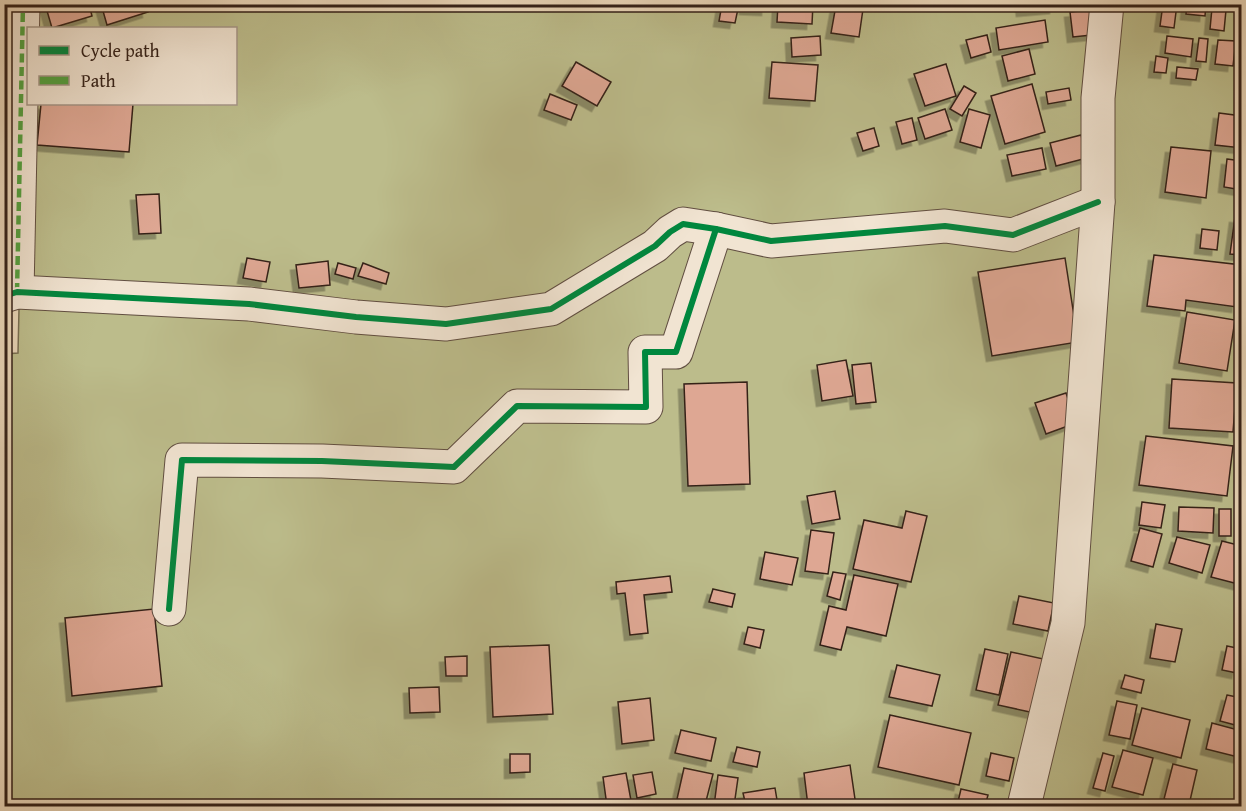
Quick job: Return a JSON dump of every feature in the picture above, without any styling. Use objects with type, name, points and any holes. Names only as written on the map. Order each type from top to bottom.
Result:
[{"type":"street","points":[[23,4],[11,294],[249,304],[356,317],[446,324],[551,309],[655,246],[683,224],[771,241],[945,226],[1014,235],[1098,202]]},
{"type":"street","points":[[1024,807],[1068,623],[1098,202],[1098,98],[1107,4]]},
{"type":"street","points":[[169,609],[182,460],[322,461],[454,467],[517,406],[646,407],[645,352],[676,352],[716,229]]},
{"type":"green space","points":[[26,5],[1241,5],[1241,806],[5,806],[4,354],[18,353]]},
{"type":"building","points":[[45,4],[89,4],[92,16],[52,27]]},
{"type":"building","points":[[101,4],[146,4],[148,12],[107,25]]},
{"type":"building","points":[[722,4],[739,4],[735,23],[719,21]]},
{"type":"building","points":[[745,4],[767,4],[767,10],[745,9]]},
{"type":"building","points":[[778,4],[813,4],[812,24],[777,22]]},
{"type":"building","points":[[1021,4],[1055,4],[1055,8],[1022,11]]},
{"type":"building","points":[[1163,4],[1177,4],[1174,28],[1160,26]]},
{"type":"building","points":[[1187,4],[1206,4],[1205,16],[1186,14]]},
{"type":"building","points":[[836,5],[863,9],[859,37],[831,33]]},
{"type":"building","points":[[1212,8],[1226,10],[1224,31],[1210,29]]},
{"type":"building","points":[[1099,9],[1101,34],[1073,37],[1070,12]]},
{"type":"building","points":[[1045,20],[1048,42],[999,50],[996,28]]},
{"type":"building","points":[[987,35],[991,52],[971,58],[966,40]]},
{"type":"building","points":[[820,36],[821,55],[792,57],[791,38]]},
{"type":"building","points":[[1167,36],[1193,39],[1191,57],[1165,53]]},
{"type":"building","points":[[1199,38],[1208,39],[1206,62],[1196,61]]},
{"type":"building","points":[[1218,40],[1236,41],[1233,66],[1215,64]]},
{"type":"building","points":[[1029,49],[1035,74],[1008,81],[1002,56]]},
{"type":"building","points":[[1156,56],[1168,58],[1166,73],[1154,72]]},
{"type":"building","points":[[576,62],[611,82],[597,106],[562,86]]},
{"type":"building","points":[[772,62],[818,65],[815,101],[769,98]]},
{"type":"building","points":[[946,64],[956,96],[925,106],[914,74]]},
{"type":"building","points":[[1177,67],[1198,69],[1196,80],[1176,78]]},
{"type":"building","points":[[1032,84],[1045,132],[1005,144],[991,96]]},
{"type":"building","points":[[964,86],[976,93],[962,116],[950,109]]},
{"type":"building","points":[[1069,88],[1071,100],[1048,104],[1046,92]]},
{"type":"building","points":[[550,94],[577,105],[571,120],[544,110]]},
{"type":"building","points":[[41,105],[133,105],[129,152],[37,145]]},
{"type":"building","points":[[945,109],[952,130],[925,139],[918,118]]},
{"type":"building","points":[[969,109],[990,115],[981,148],[960,142]]},
{"type":"building","points":[[1219,113],[1242,116],[1242,148],[1215,145]]},
{"type":"building","points":[[912,118],[917,140],[902,144],[896,122]]},
{"type":"building","points":[[874,128],[879,146],[863,151],[857,133]]},
{"type":"building","points":[[1081,135],[1087,158],[1056,166],[1050,143]]},
{"type":"building","points":[[1171,147],[1211,151],[1206,198],[1165,192]]},
{"type":"building","points":[[1042,148],[1046,169],[1012,176],[1007,155]]},
{"type":"building","points":[[1227,159],[1242,161],[1242,190],[1224,187]]},
{"type":"building","points":[[159,194],[161,233],[139,234],[136,195]]},
{"type":"building","points":[[1235,217],[1242,218],[1242,255],[1230,254]]},
{"type":"building","points":[[1202,229],[1219,231],[1217,250],[1200,248]]},
{"type":"building","points":[[1154,255],[1242,265],[1237,307],[1186,300],[1185,311],[1147,306]]},
{"type":"building","points":[[247,258],[270,262],[266,282],[243,278]]},
{"type":"building","points":[[1065,258],[1078,342],[992,356],[978,272]]},
{"type":"building","points":[[328,261],[330,285],[299,288],[296,265]]},
{"type":"building","points":[[338,263],[356,268],[353,279],[335,274]]},
{"type":"building","points":[[363,263],[389,273],[386,284],[358,276]]},
{"type":"building","points":[[1187,312],[1235,320],[1227,371],[1179,363]]},
{"type":"building","points":[[846,360],[853,396],[822,401],[817,365]]},
{"type":"building","points":[[871,363],[876,402],[856,404],[852,365]]},
{"type":"building","points":[[1172,379],[1237,383],[1233,432],[1169,428]]},
{"type":"building","points":[[747,382],[750,484],[688,486],[684,384]]},
{"type":"building","points":[[1066,393],[1076,423],[1046,434],[1035,403]]},
{"type":"building","points":[[1146,436],[1233,446],[1227,496],[1139,485]]},
{"type":"building","points":[[835,491],[840,519],[812,524],[807,496]]},
{"type":"building","points":[[1142,502],[1165,505],[1161,528],[1139,525]]},
{"type":"building","points":[[1179,507],[1214,508],[1213,533],[1178,531]]},
{"type":"building","points":[[1219,509],[1231,509],[1231,536],[1219,536]]},
{"type":"building","points":[[906,511],[927,516],[911,582],[853,569],[864,520],[902,528]]},
{"type":"building","points":[[1140,528],[1162,534],[1153,567],[1131,561]]},
{"type":"building","points":[[811,530],[834,533],[828,574],[805,571]]},
{"type":"building","points":[[1177,537],[1210,545],[1202,573],[1169,563]]},
{"type":"building","points":[[1222,541],[1242,546],[1242,585],[1211,577]]},
{"type":"building","points":[[765,552],[798,558],[792,585],[760,579]]},
{"type":"building","points":[[833,572],[846,574],[840,600],[827,596]]},
{"type":"building","points":[[854,575],[898,584],[886,636],[847,627],[841,650],[820,645],[829,606],[846,610]]},
{"type":"building","points":[[670,576],[672,592],[644,595],[648,633],[630,635],[625,593],[617,594],[616,582]]},
{"type":"building","points":[[713,589],[735,594],[732,607],[709,602]]},
{"type":"building","points":[[1019,596],[1054,603],[1048,631],[1013,624]]},
{"type":"building","points":[[154,609],[162,686],[72,696],[65,618]]},
{"type":"building","points":[[1156,624],[1182,629],[1175,662],[1150,658]]},
{"type":"building","points":[[748,627],[764,630],[760,648],[744,644]]},
{"type":"building","points":[[549,645],[553,714],[493,717],[490,647]]},
{"type":"building","points":[[1227,646],[1242,649],[1237,673],[1222,670]]},
{"type":"building","points":[[985,649],[1008,654],[999,695],[976,690]]},
{"type":"building","points":[[1011,652],[1057,662],[1044,715],[998,705]]},
{"type":"building","points":[[467,656],[467,676],[446,676],[445,657]]},
{"type":"building","points":[[897,665],[940,675],[932,706],[889,697]]},
{"type":"building","points":[[1125,675],[1144,680],[1141,693],[1121,688]]},
{"type":"building","points":[[439,687],[440,712],[410,713],[409,688]]},
{"type":"building","points":[[1227,695],[1242,698],[1242,715],[1239,726],[1220,721]]},
{"type":"building","points":[[650,698],[654,740],[622,744],[618,702]]},
{"type":"building","points":[[1117,701],[1137,705],[1130,739],[1109,735]]},
{"type":"building","points":[[1142,708],[1190,720],[1181,758],[1132,745]]},
{"type":"building","points":[[890,715],[971,733],[959,785],[878,767]]},
{"type":"building","points":[[1212,723],[1242,731],[1242,758],[1206,749]]},
{"type":"building","points":[[681,730],[716,738],[711,761],[675,753]]},
{"type":"building","points":[[737,747],[760,752],[757,767],[733,762]]},
{"type":"building","points":[[1123,750],[1153,758],[1143,795],[1112,787]]},
{"type":"building","points":[[991,753],[1014,758],[1009,781],[986,776]]},
{"type":"building","points":[[1103,753],[1114,756],[1105,791],[1093,788]]},
{"type":"building","points":[[510,754],[530,754],[530,772],[510,773]]},
{"type":"building","points":[[1173,764],[1197,770],[1189,805],[1164,799]]},
{"type":"building","points":[[850,765],[856,806],[808,806],[804,773]]},
{"type":"building","points":[[684,768],[713,774],[705,805],[677,799]]},
{"type":"building","points":[[652,772],[656,794],[637,798],[633,775]]},
{"type":"building","points":[[626,773],[632,806],[607,806],[603,777]]},
{"type":"building","points":[[718,775],[738,778],[734,806],[714,806]]},
{"type":"building","points":[[775,788],[778,806],[746,806],[743,793]]},
{"type":"building","points":[[961,789],[988,795],[985,806],[957,806]]},
{"type":"marked path","points":[[17,292],[23,4]]},
{"type":"cycle path","points":[[4,296],[17,292],[249,304],[356,317],[446,324],[551,309],[655,246],[683,224],[771,241],[945,226],[1013,235],[1098,202]]},
{"type":"cycle path","points":[[169,609],[182,460],[322,461],[454,467],[517,406],[646,407],[645,352],[676,352],[716,229]]}]
